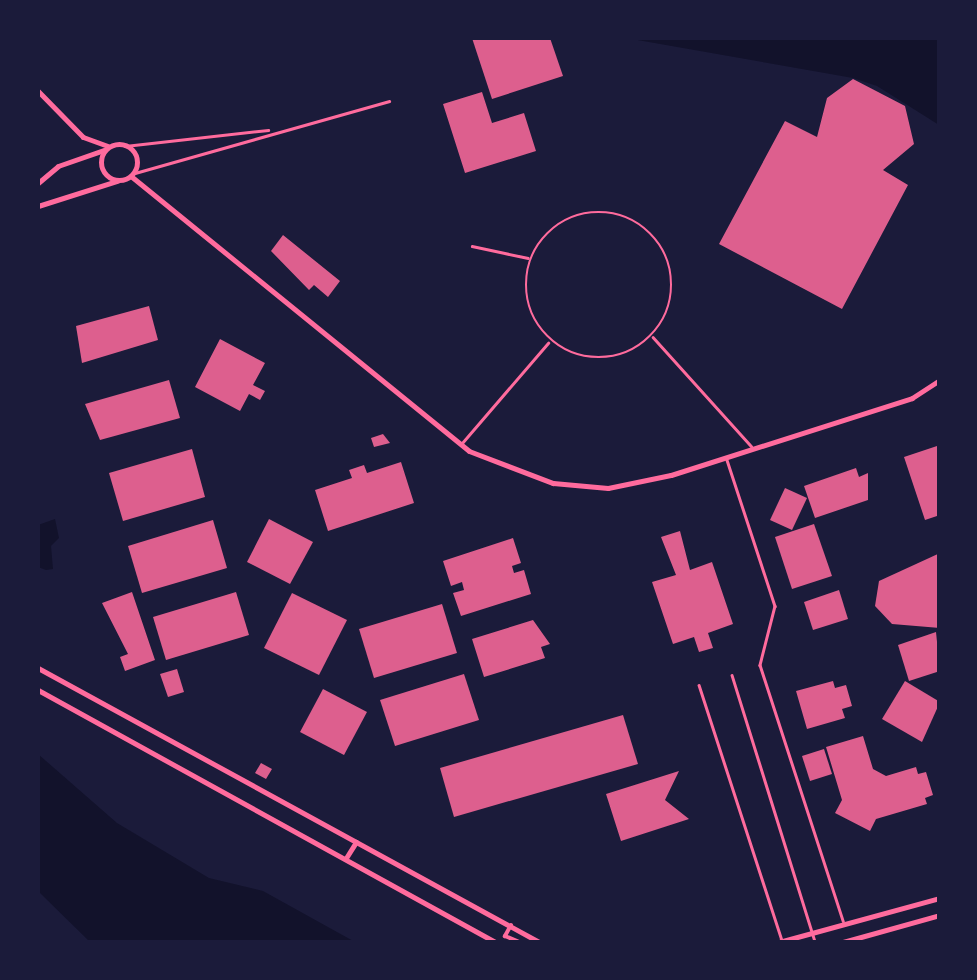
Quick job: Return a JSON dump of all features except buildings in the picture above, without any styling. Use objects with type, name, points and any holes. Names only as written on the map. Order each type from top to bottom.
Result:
[{"type":"street","points":[[38,90],[83,136],[106,148]]},
{"type":"street","points":[[38,183],[58,166],[106,148],[125,146],[137,162],[134,175]]},
{"type":"street","points":[[106,148],[103,168],[120,180]]},
{"type":"street","points":[[38,206],[134,175]]},
{"type":"street","points":[[134,175],[460,444],[536,478],[608,488],[912,398],[940,380]]},
{"type":"street","points":[[38,668],[540,942]]},
{"type":"street","points":[[38,690],[496,942]]},
{"type":"street","points":[[167,761],[176,745]]},
{"type":"street","points":[[346,858],[356,842]]},
{"type":"street","points":[[781,942],[940,898]]},
{"type":"street","points":[[845,942],[940,915]]},
{"type":"street","points":[[511,926],[505,936],[519,942]]},
{"type":"lane","points":[[134,175],[274,130],[389,101]]},
{"type":"lane","points":[[125,146],[274,130]]},
{"type":"lane","points":[[608,212],[640,224],[670,265],[670,302],[652,336],[613,357],[569,353],[550,341],[526,303],[530,258],[547,232],[574,216],[608,212]]},
{"type":"lane","points":[[472,246],[530,258]]},
{"type":"lane","points":[[652,336],[752,447]]},
{"type":"lane","points":[[460,444],[550,341]]},
{"type":"lane","points":[[726,456],[776,606],[760,665],[843,925]]},
{"type":"lane","points":[[732,674],[814,942]]},
{"type":"lane","points":[[699,685],[781,942]]},
{"type":"shaded area","points":[[626,38],[939,38],[939,125],[877,86],[853,78]]},
{"type":"shaded area","points":[[55,519],[59,538],[51,546],[53,569],[46,570],[38,567],[38,525]]},
{"type":"shaded area","points":[[38,754],[117,823],[209,878],[263,891],[355,942],[90,942],[38,891]]}]
